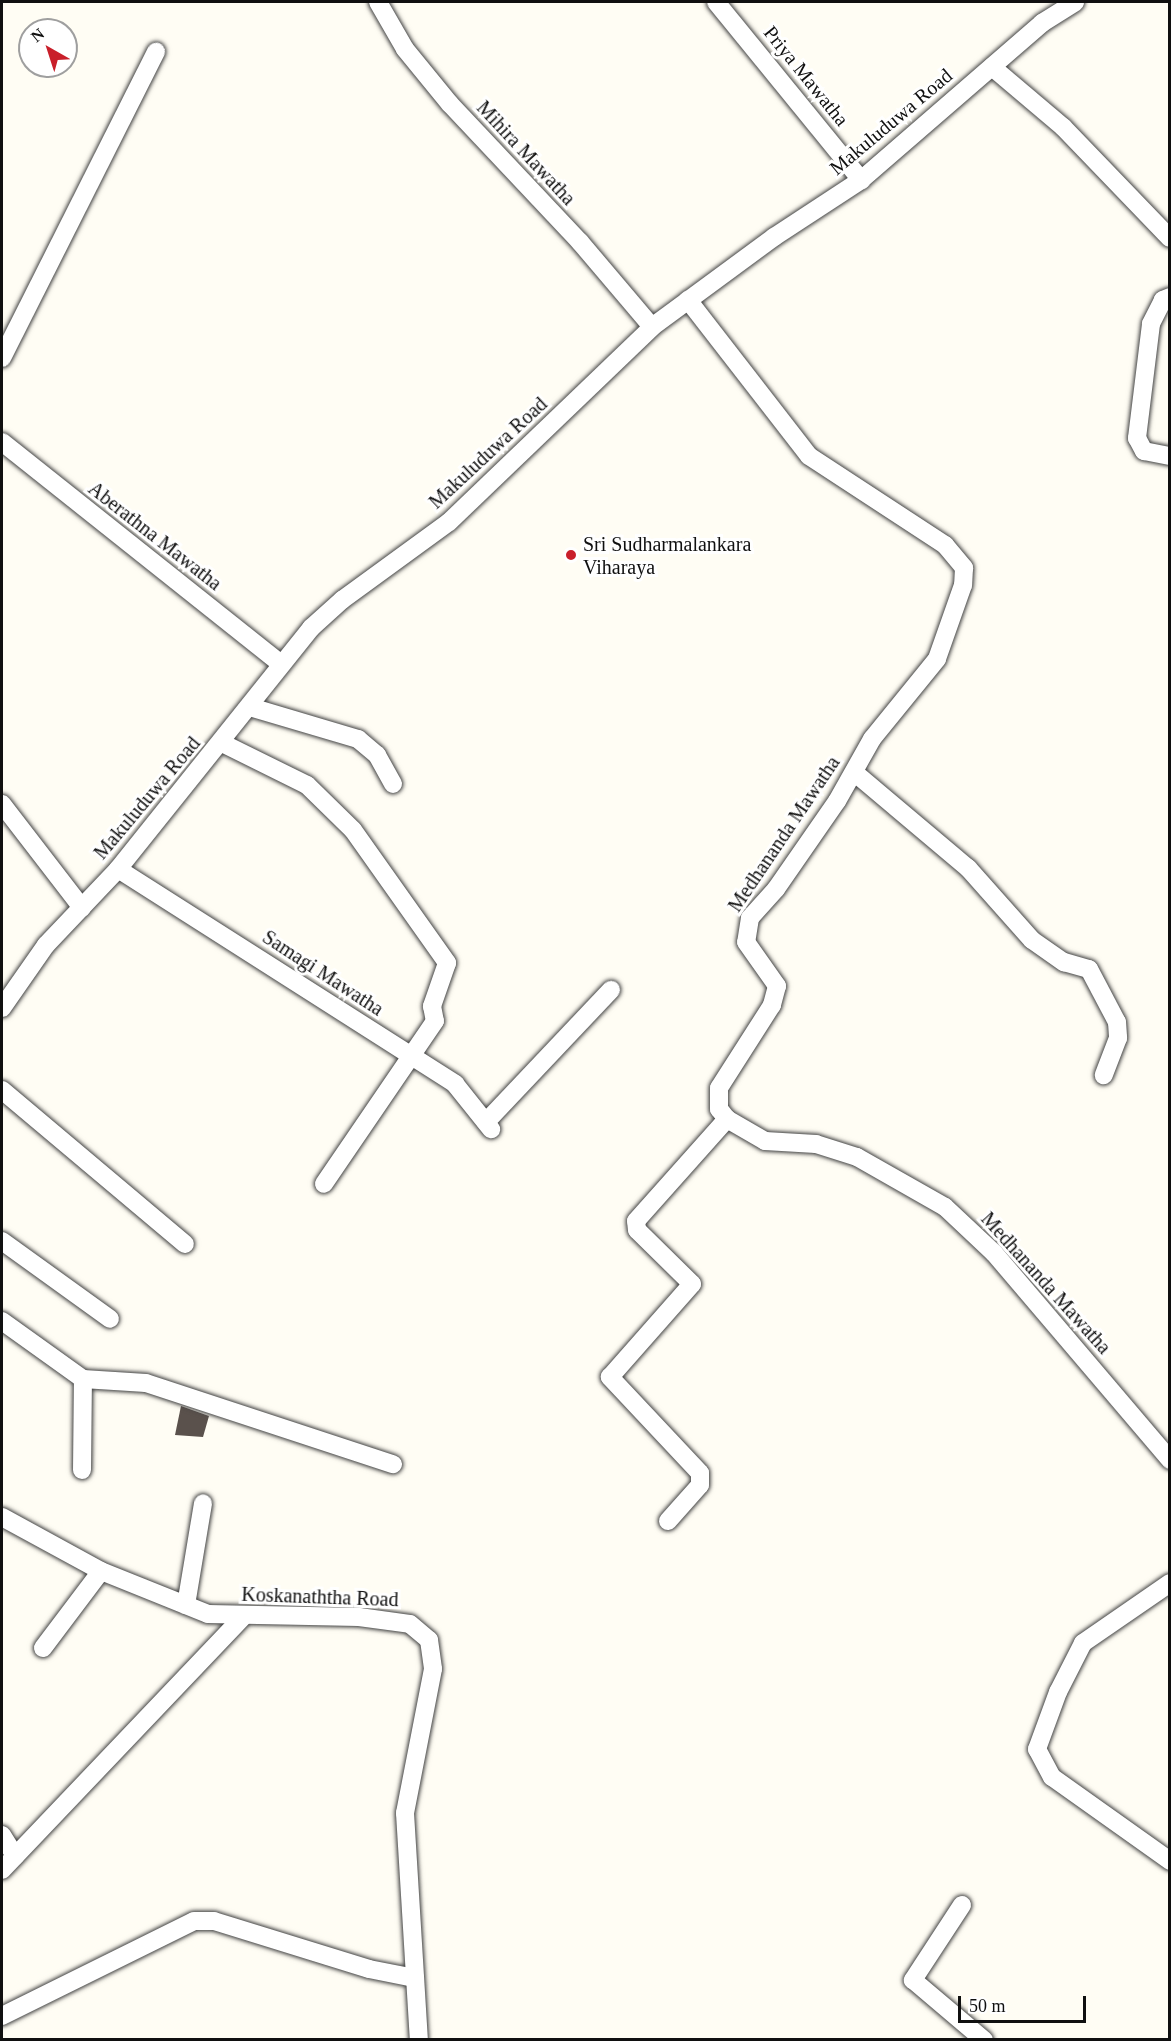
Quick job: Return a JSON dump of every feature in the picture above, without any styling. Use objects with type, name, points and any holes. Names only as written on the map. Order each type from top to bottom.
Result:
[{"type":"street","name":"Mihira Mawatha","points":[[378,2],[405,49],[450,104],[652,327]]},
{"type":"street","name":"Priya Mawatha","points":[[717,2],[861,180]]},
{"type":"street","name":"Makuluduwa Road","points":[[2,1008],[46,945],[118,869],[222,744],[281,664],[342,600],[449,522],[652,327],[687,300],[861,180],[992,67],[1075,2]]},
{"type":"street","points":[[2,358],[156,52]]},
{"type":"street","points":[[992,67],[1063,127],[1170,238]]},
{"type":"street","points":[[1170,297],[1163,300],[1151,324],[1137,438],[1144,451],[1170,456]]},
{"type":"street","name":"Medhananda Mawatha","points":[[687,300],[809,456],[945,545],[964,568],[963,585],[937,659],[873,739],[855,773],[776,889],[750,918],[746,942],[777,986],[772,1005],[719,1088],[719,1109],[727,1119],[765,1141],[816,1144],[857,1157],[945,1207],[994,1253],[1170,1460]]},
{"type":"street","name":"Aberathna Mawatha","points":[[2,442],[281,664]]},
{"type":"street","points":[[250,707],[358,739],[376,755],[393,784]]},
{"type":"street","points":[[222,744],[307,785],[353,830],[444,956],[448,970],[434,999],[435,1021],[413,1058],[324,1184]]},
{"type":"street","points":[[855,773],[968,868],[1032,940],[1064,962],[1089,969],[1117,1022],[1118,1038],[1104,1075]]},
{"type":"street","points":[[2,804],[82,908]]},
{"type":"street","name":"Samagi Mawatha","points":[[118,869],[455,1084],[489,1126],[611,990]]},
{"type":"street","points":[[2,1090],[185,1244]]},
{"type":"street","points":[[668,1521],[700,1485],[700,1473],[610,1377],[692,1284],[638,1230],[636,1221],[727,1119]]},
{"type":"street","points":[[2,1241],[110,1319]]},
{"type":"street","points":[[2,1321],[83,1379],[146,1383],[393,1464]]},
{"type":"street","points":[[82,1470],[83,1379]]},
{"type":"street","points":[[186,1605],[203,1503]]},
{"type":"street","name":"Koskanaththa Road","points":[[2,1517],[101,1570],[208,1614],[369,1618],[410,1623],[429,1640],[433,1669],[405,1813],[418,2040]]},
{"type":"street","points":[[43,1648],[101,1570]]},
{"type":"street","points":[[1170,1583],[1083,1643],[1058,1692],[1037,1749],[1052,1777],[1170,1861]]},
{"type":"street","points":[[2,1870],[244,1616]]},
{"type":"street","points":[[2,1835],[15,1856]]},
{"type":"street","points":[[962,1905],[913,1980],[984,2040]]},
{"type":"street","points":[[2,2016],[194,1921],[214,1921],[369,1969],[415,1978]]},
{"type":"building","points":[[181,1406],[209,1416],[203,1437],[175,1435]]},
{"type":"place","name":"Sri Sudharmalankara Viharaya","points":[[571,555]]}]
